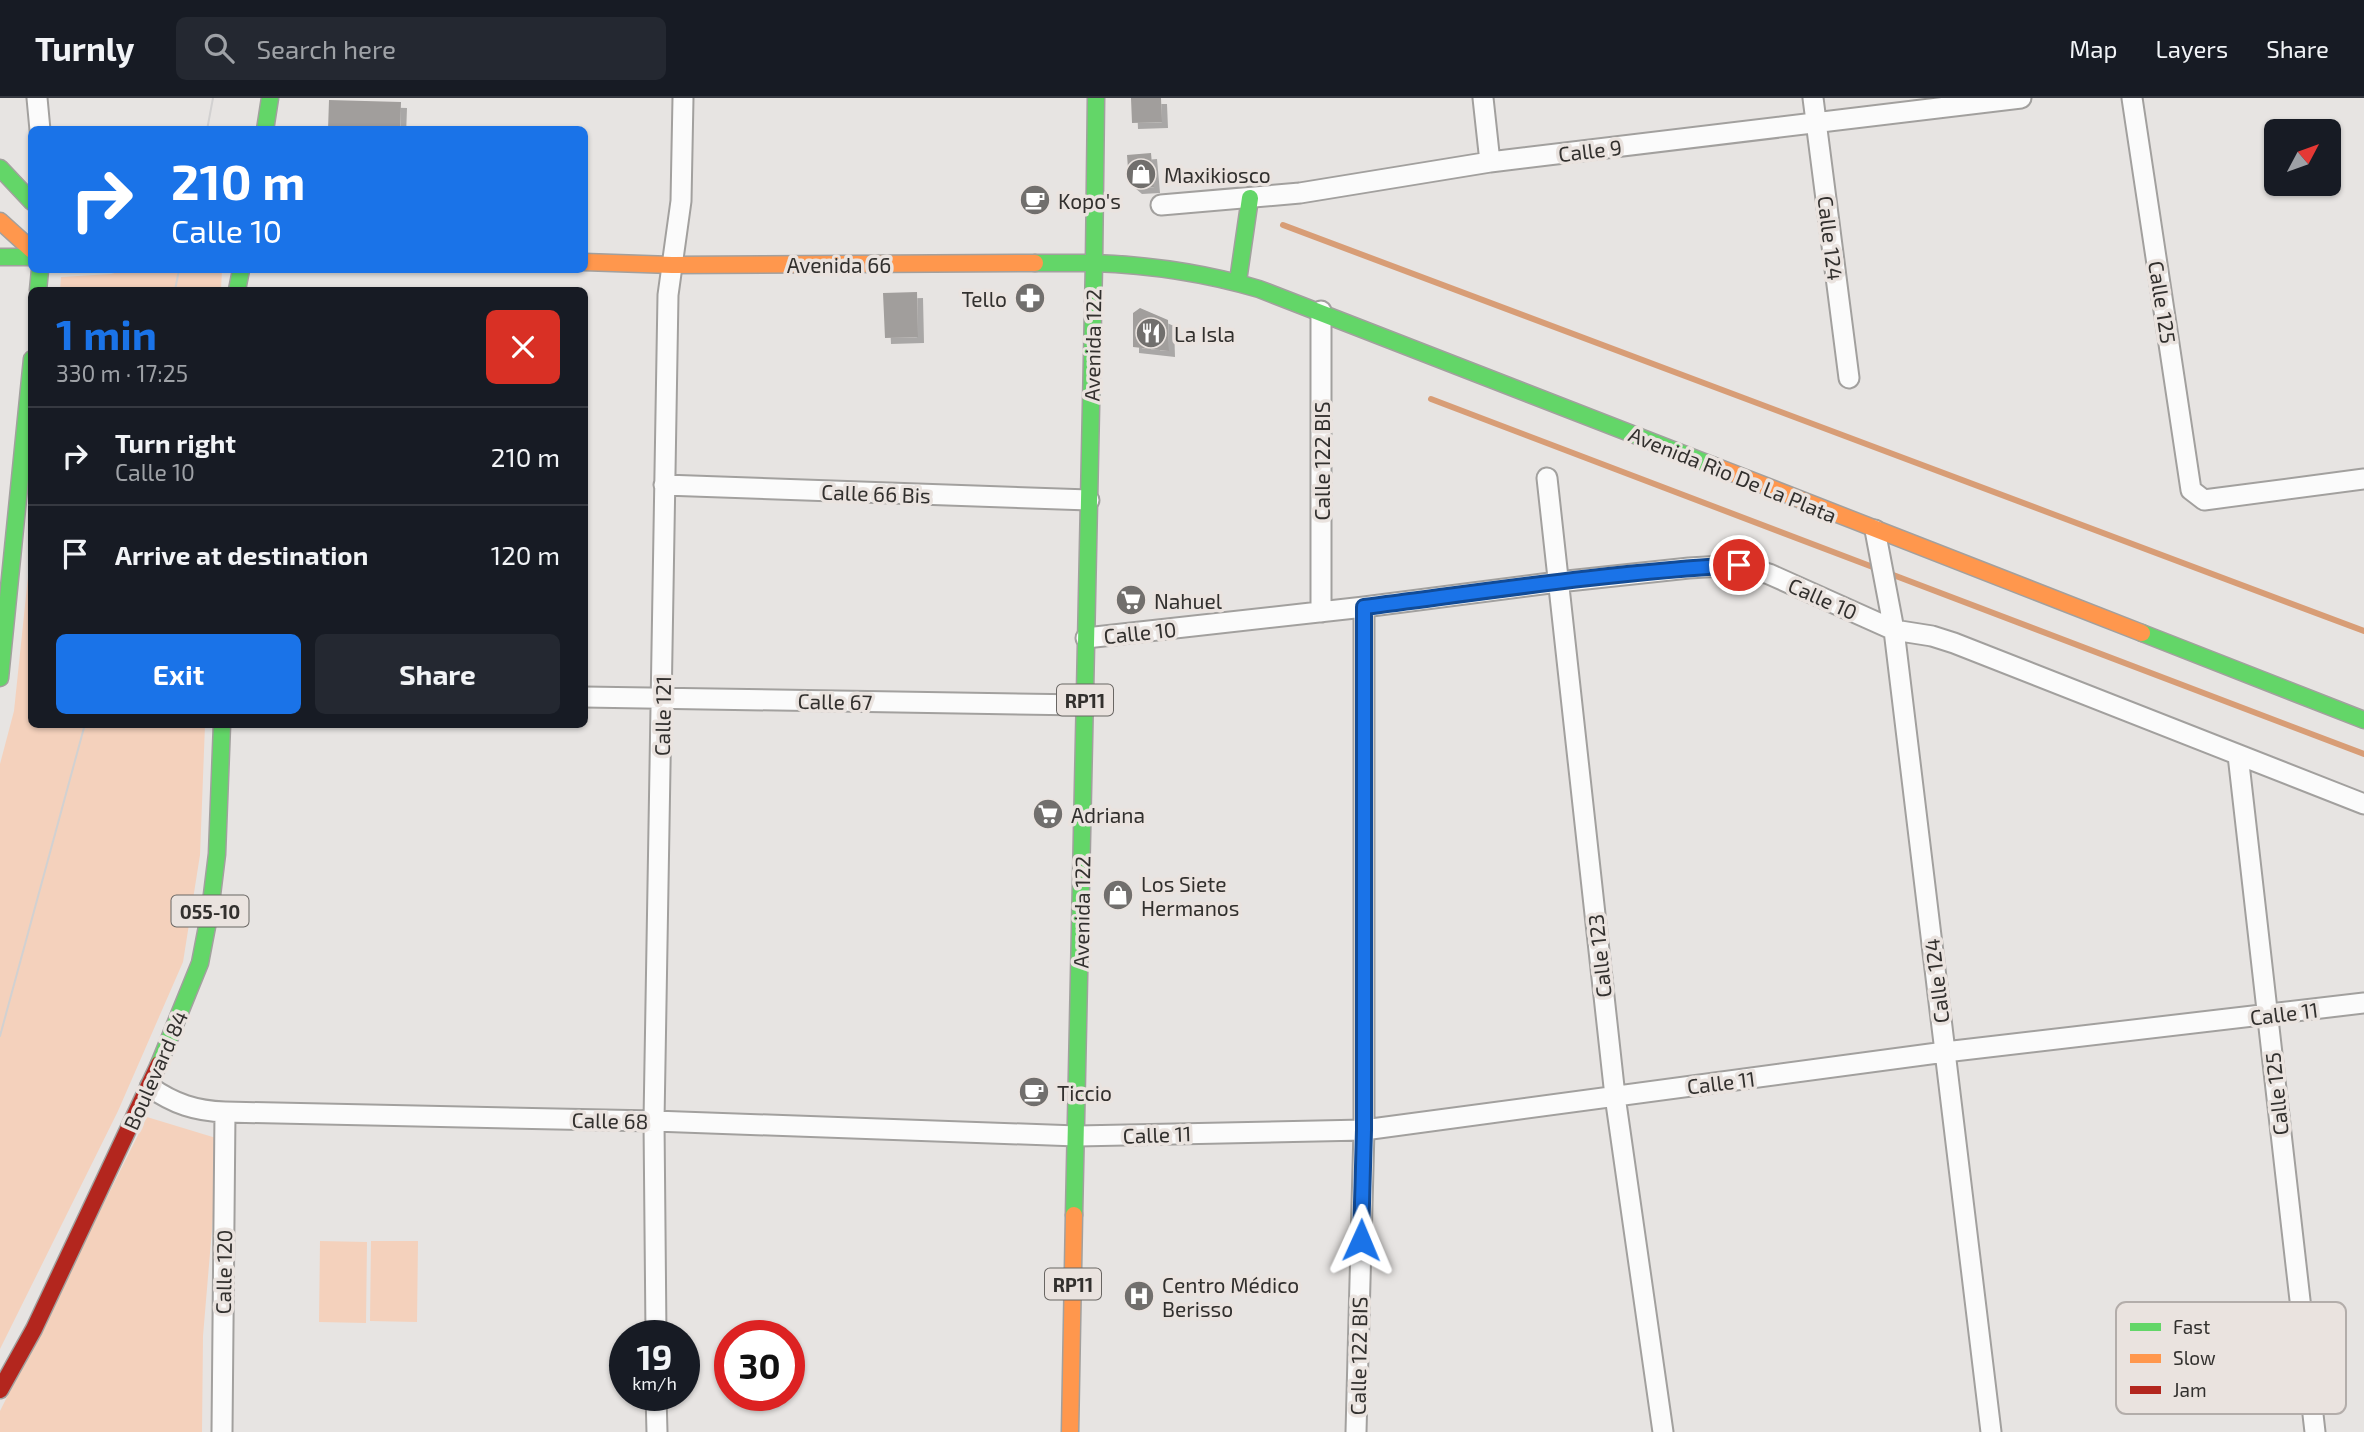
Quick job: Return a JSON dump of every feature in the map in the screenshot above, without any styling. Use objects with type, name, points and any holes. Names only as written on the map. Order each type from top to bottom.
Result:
[{"type":"main road","points":[[266,126],[270,98]]},
{"type":"main road","name":"Avenida 122","points":[[1070,1432],[1097,98]]},
{"type":"main road","points":[[0,168],[28,198]]},
{"type":"main road","points":[[1238,281],[1250,198]]},
{"type":"main road","points":[[0,219],[21,219]]},
{"type":"main road","points":[[0,219],[28,246]]},
{"type":"main road","points":[[0,257],[28,257]]},
{"type":"main road","name":"Avenida 66","points":[[588,262],[672,265],[1094,263]]},
{"type":"main road","name":"Avenida Rìo De La Plata","points":[[1094,263],[1185,269],[1238,281],[1321,311],[2364,720]]},
{"type":"main road","points":[[0,677],[28,399]]},
{"type":"main road","name":"Boulevard 84","points":[[0,1390],[34,1329],[150,1087],[200,963],[217,853],[222,728]]},
{"type":"street","points":[[37,98],[40,126]]},
{"type":"street","name":"Calle 121","points":[[656,1320],[654,1121],[668,295],[681,201],[683,98]]},
{"type":"street","points":[[1483,98],[1490,162]]},
{"type":"street","name":"Calle 124","points":[[1812,98],[1849,377]]},
{"type":"street","name":"Calle 9","points":[[1161,205],[1300,193],[1490,162],[2021,98]]},
{"type":"street","name":"Calle 125","points":[[2132,98],[2191,490],[2204,500],[2364,479]]},
{"type":"street","name":"Calle 122 BIS","points":[[1321,311],[1321,612]]},
{"type":"street","name":"Calle 123","points":[[1547,478],[1615,1096],[1663,1432]]},
{"type":"street","name":"Calle 66 Bis","points":[[664,485],[1089,500]]},
{"type":"street","name":"Calle 124","points":[[1875,530],[1894,630],[1991,1432]]},
{"type":"street","name":"Calle 10","points":[[1086,638],[1558,582],[1739,565],[1769,574],[1894,630],[1932,636],[1954,643],[2364,804]]},
{"type":"street","name":"Calle 122 BIS","points":[[1356,1432],[1364,1130],[1364,607]]},
{"type":"street","name":"Calle 67","points":[[588,697],[1085,705]]},
{"type":"street","name":"Calle 125","points":[[2238,755],[2300,1302]]},
{"type":"street","name":"Calle 11","points":[[1077,1136],[1364,1130],[1944,1052],[2364,1003]]},
{"type":"street","name":"Calle 68","points":[[150,1087],[185,1107],[205,1111],[654,1121],[1077,1136]]},
{"type":"street","name":"Calle 120","points":[[222,1432],[225,1112]]},
{"type":"street","points":[[656,1411],[657,1432]]},
{"type":"street","name":"Calle 125","points":[[2313,1414],[2315,1432]]},
{"type":"shaded area","points":[[222,273],[221,287],[60,287],[61,277]]},
{"type":"shaded area","points":[[28,577],[28,728],[205,728],[200,855],[183,962],[118,1111],[0,1349],[0,764],[14,711]]},
{"type":"shaded area","points":[[147,1117],[216,1138],[217,1170],[203,1336],[202,1432],[0,1432],[0,1411]]},
{"type":"shaded area","points":[[320,1241],[367,1242],[366,1323],[319,1322]]},
{"type":"shaded area","points":[[371,1241],[418,1241],[417,1322],[370,1321]]},
{"type":"building","points":[[1131,98],[1161,98],[1162,122],[1132,123]]},
{"type":"building","points":[[329,100],[401,102],[400,126],[328,126]]},
{"type":"building","name":"Maxikiosco","points":[[1151,153],[1154,187],[1136,188],[1129,182],[1127,155]]},
{"type":"building","points":[[917,292],[918,337],[885,338],[883,293]]},
{"type":"building","name":"La Isla","points":[[1140,308],[1168,320],[1169,351],[1133,347],[1133,313]]},
{"type":"waterway","points":[[1283,225],[2364,631]]},
{"type":"waterway","points":[[1431,399],[1878,569]]},
{"type":"waterway","points":[[1888,573],[2364,754]]},
{"type":"tram line","points":[[208,126],[213,98]]},
{"type":"tram line","points":[[176,287],[178,273]]},
{"type":"tram line","points":[[0,1036],[84,728]]},
{"type":"traffic: fast","points":[[266,126],[270,98]]},
{"type":"traffic: fast","points":[[1035,263],[1094,263],[1096,98]]},
{"type":"traffic: fast","points":[[0,168],[28,198]]},
{"type":"traffic: fast","points":[[1238,281],[1250,198]]},
{"type":"traffic: fast","points":[[0,257],[28,257]]},
{"type":"traffic: fast","points":[[1094,263],[1178,271],[1259,289],[1712,465]]},
{"type":"traffic: fast","points":[[1074,1215],[1094,263]]},
{"type":"traffic: fast","points":[[38,287],[40,273]]},
{"type":"traffic: fast","points":[[238,287],[240,273]]},
{"type":"traffic: fast","points":[[0,678],[28,399]]},
{"type":"traffic: fast","points":[[2142,633],[2364,720]]},
{"type":"traffic: fast","points":[[159,1064],[200,963],[210,911],[217,854],[222,728]]},
{"type":"traffic: slow","points":[[0,221],[28,246]]},
{"type":"traffic: slow","points":[[588,262],[672,265],[1035,263]]},
{"type":"traffic: slow","points":[[1712,465],[2142,633]]},
{"type":"traffic: slow","points":[[1070,1432],[1074,1215]]},
{"type":"traffic: jam","points":[[0,1390],[34,1329],[159,1064]]},
{"type":"place","name":"Maxikiosco","points":[[1141,174]]},
{"type":"place","name":"Kopo's","points":[[1035,200]]},
{"type":"place","name":"Tello","points":[[1030,298]]},
{"type":"place","name":"La Isla","points":[[1151,333]]},
{"type":"place","name":"Nahuel","points":[[1131,600]]},
{"type":"place","name":"Adriana","points":[[1048,814]]},
{"type":"place","name":"Los Siete Hermanos","points":[[1118,895]]},
{"type":"place","name":"Ticcio","points":[[1034,1092]]},
{"type":"place","name":"Centro Médico Berisso","points":[[1139,1296]]},
{"type":"route","points":[[1361,1240],[1364,1130],[1364,607],[1558,582],[1739,565]]}]
